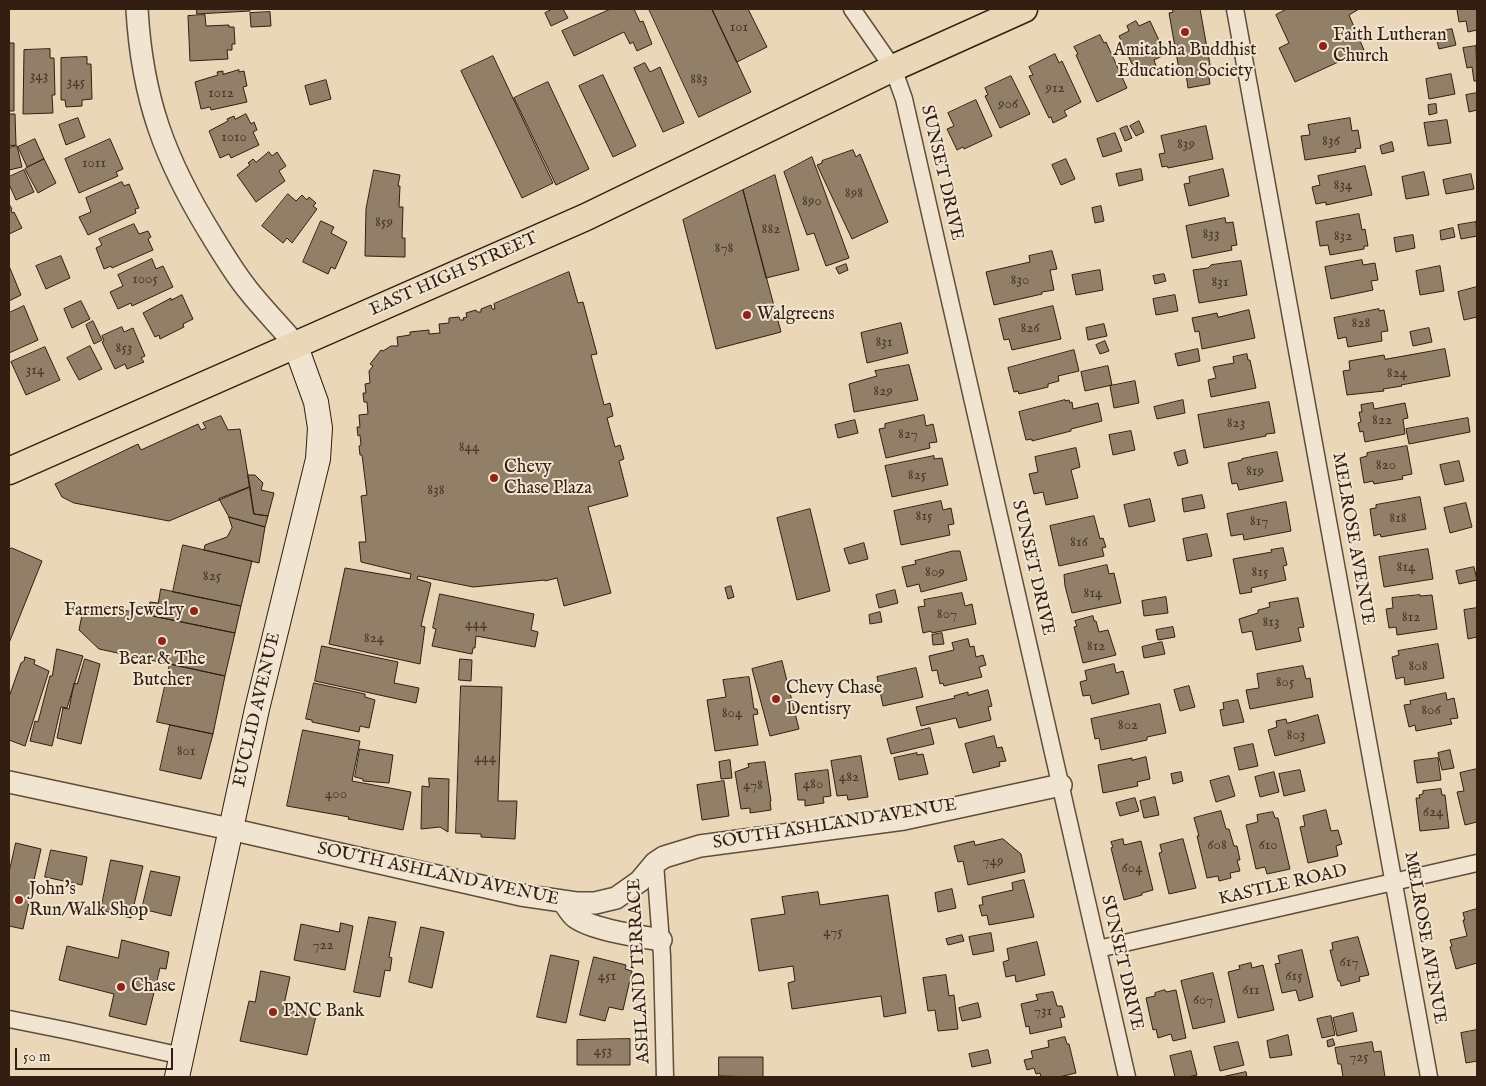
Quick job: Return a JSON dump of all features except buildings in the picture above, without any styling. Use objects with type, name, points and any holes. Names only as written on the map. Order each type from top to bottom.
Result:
[{"type":"main road","name":"EAST HIGH STREET","points":[[9,471],[586,217],[894,68],[1024,9]]},
{"type":"main road","name":"EUCLID AVENUE","points":[[179,1067],[230,829],[318,459],[320,428],[316,402],[295,344]]},
{"type":"street","points":[[137,9],[139,44],[145,81],[155,118],[171,161],[190,200],[247,289],[295,344]]},
{"type":"street","name":"SUNSET DRIVE","points":[[852,9],[894,68],[904,99],[1127,1077]]},
{"type":"street","name":"MELROSE AVENUE","points":[[1235,9],[1428,1077]]},
{"type":"street","name":"SOUTH ASHLAND AVENUE","points":[[9,782],[230,829],[532,897],[563,902],[595,903],[616,898],[640,881],[655,863],[675,852],[700,846],[904,819],[1061,785]]},
{"type":"street","name":"ASHLAND TERRACE","points":[[655,863],[661,940],[665,1077]]},
{"type":"street","name":"KASTLE ROAD","points":[[1098,949],[1477,863]]},
{"type":"street","points":[[563,902],[574,916],[585,922],[629,934],[661,940]]},
{"type":"street","points":[[9,1019],[69,1031],[179,1067]]},
{"type":"place","name":"Amitabha Buddhist Education Society","points":[[1185,32]]},
{"type":"place","name":"Faith Lutheran Church","points":[[1323,46]]},
{"type":"place","name":"Walgreens","points":[[747,315]]},
{"type":"place","name":"Chevy Chase Plaza","points":[[494,478]]},
{"type":"place","name":"Farmers Jewelry","points":[[194,611]]},
{"type":"place","name":"Bear & The Butcher","points":[[162,641]]},
{"type":"place","name":"Chevy Chase Dentisry","points":[[776,699]]},
{"type":"place","name":"John's Run/Walk Shop","points":[[19,900]]},
{"type":"place","name":"Chase","points":[[121,987]]},
{"type":"place","name":"PNC Bank","points":[[273,1012]]}]
